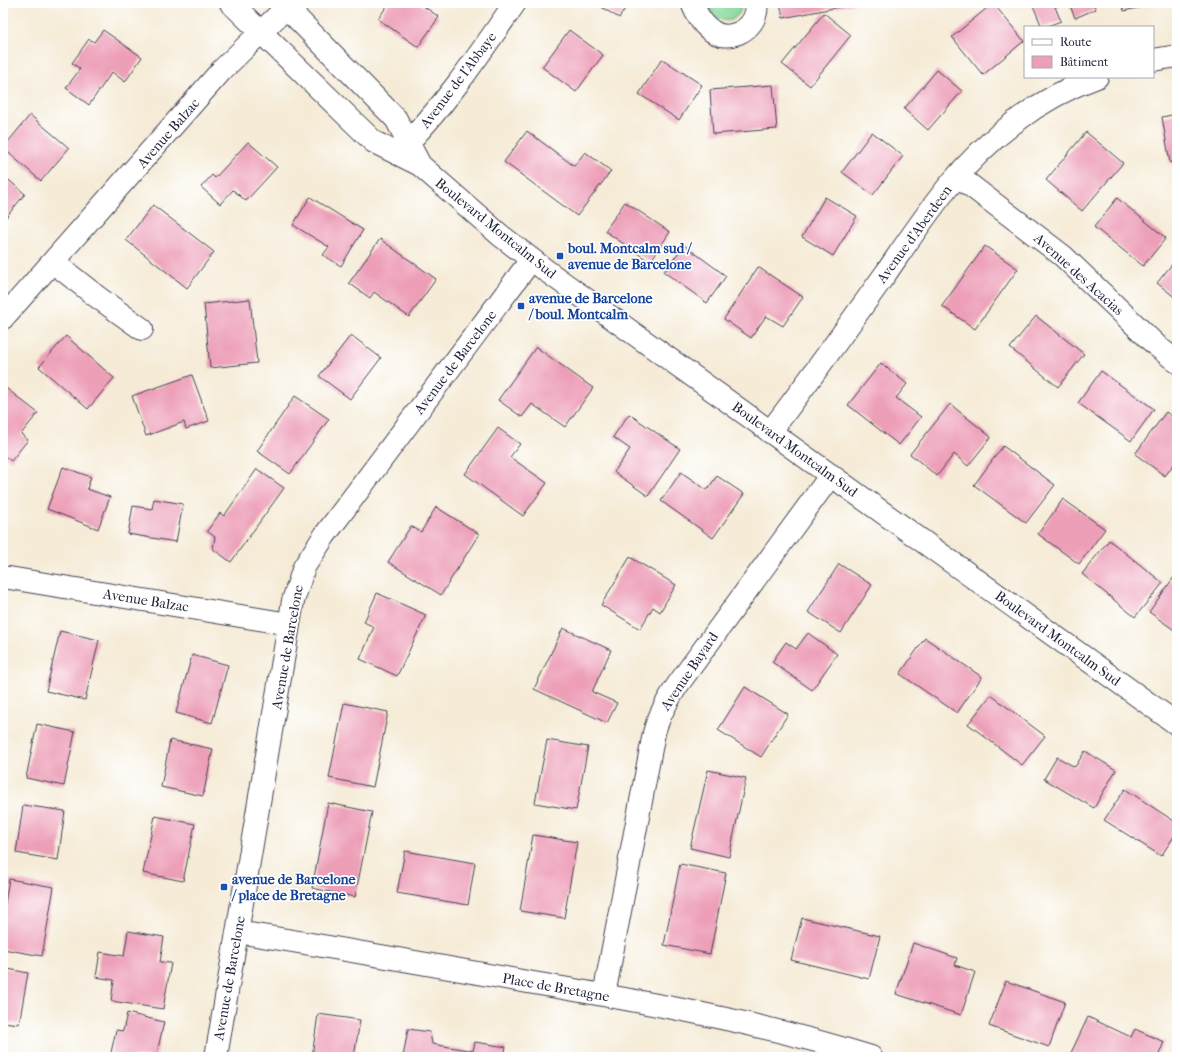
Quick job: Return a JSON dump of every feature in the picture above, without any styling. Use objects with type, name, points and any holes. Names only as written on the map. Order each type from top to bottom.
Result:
[{"type":"street","points":[[231,3],[374,142],[402,148]]},
{"type":"street","name":"Avenue de l'Abbaye","points":[[402,148],[433,115],[450,94],[515,3]]},
{"type":"street","points":[[692,3],[704,25],[719,35],[729,36],[746,29],[752,23],[756,13],[756,3]]},
{"type":"street","name":"Avenue Balzac","points":[[3,318],[222,70],[287,4]]},
{"type":"street","name":"Boulevard Montcalm Sud","points":[[287,4],[396,119],[402,148],[500,235],[532,260],[770,432],[1177,724]]},
{"type":"street","points":[[1154,60],[1177,56]]},
{"type":"street","name":"Avenue d'Aberdeen","points":[[770,432],[938,200],[958,176],[982,150],[1016,121],[1054,96],[1095,78]]},
{"type":"street","name":"Avenue des Acacias","points":[[958,176],[1063,256],[1157,346],[1177,362]]},
{"type":"street","name":"Avenue de Barcelone","points":[[216,1057],[289,624],[298,584],[304,567],[312,554],[532,260]]},
{"type":"street","points":[[53,262],[142,330]]},
{"type":"street","name":"Avenue Bayard","points":[[604,995],[658,717],[679,683],[831,475]]},
{"type":"street","name":"Avenue Balzac","points":[[3,577],[289,624]]},
{"type":"street","name":"Place de Bretagne","points":[[237,932],[604,995],[773,1029],[871,1057]]},
{"type":"green space","points":[[707,3],[742,3],[739,14],[732,20],[727,21],[718,18],[713,14]]},
{"type":"building","points":[[389,3],[419,3],[439,17],[418,47],[378,19]]},
{"type":"building","points":[[595,3],[629,3],[619,18]]},
{"type":"building","points":[[780,3],[855,3],[855,4],[783,18]]},
{"type":"building","points":[[993,3],[1024,41],[983,75],[952,37]]},
{"type":"building","points":[[1032,3],[1065,3],[1055,7],[1061,21],[1048,26],[1042,26]]},
{"type":"building","points":[[1069,3],[1093,3],[1096,9],[1075,18]]},
{"type":"building","points":[[1122,3],[1155,3],[1155,4],[1124,11]]},
{"type":"building","points":[[824,13],[851,35],[810,86],[782,64]]},
{"type":"building","points":[[103,30],[142,57],[125,82],[112,72],[89,105],[66,88],[80,69],[72,63],[89,39],[94,42]]},
{"type":"building","points":[[569,30],[603,55],[576,92],[542,67]]},
{"type":"building","points":[[662,59],[702,85],[679,120],[639,94]]},
{"type":"building","points":[[937,70],[962,91],[928,130],[904,109]]},
{"type":"building","points":[[773,85],[777,129],[713,134],[710,90]]},
{"type":"building","points":[[1177,114],[1177,161],[1170,163],[1162,117]]},
{"type":"building","points":[[30,115],[69,148],[41,181],[3,148]]},
{"type":"building","points":[[527,131],[574,166],[585,152],[611,171],[577,216],[504,162]]},
{"type":"building","points":[[872,132],[903,156],[873,195],[842,172]]},
{"type":"building","points":[[1086,132],[1123,163],[1082,211],[1046,180]]},
{"type":"building","points":[[248,142],[277,167],[246,201],[233,190],[220,204],[201,187],[212,175],[215,178]]},
{"type":"building","points":[[3,175],[25,194],[3,221]]},
{"type":"building","points":[[310,197],[363,230],[341,266],[323,255],[329,247],[293,225]]},
{"type":"building","points":[[825,197],[857,216],[833,256],[802,237]]},
{"type":"building","points":[[1117,198],[1166,238],[1143,266],[1094,227]]},
{"type":"building","points":[[625,202],[670,232],[650,262],[605,231]]},
{"type":"building","points":[[153,205],[214,252],[187,288],[126,240]]},
{"type":"building","points":[[380,239],[436,279],[409,317],[374,292],[370,298],[349,283]]},
{"type":"building","points":[[684,245],[726,276],[707,303],[664,272]]},
{"type":"building","points":[[985,246],[1018,269],[975,329],[942,306]]},
{"type":"building","points":[[1177,258],[1177,299],[1157,283]]},
{"type":"building","points":[[758,267],[803,297],[783,326],[766,316],[751,338],[724,319]]},
{"type":"building","points":[[250,299],[257,363],[210,368],[204,304]]},
{"type":"building","points":[[1036,316],[1084,354],[1058,387],[1010,348]]},
{"type":"building","points":[[351,335],[381,358],[350,399],[319,376]]},
{"type":"building","points":[[66,336],[114,378],[88,409],[39,367]]},
{"type":"building","points":[[536,347],[593,388],[565,427],[532,404],[522,417],[498,400]]},
{"type":"building","points":[[881,363],[907,384],[896,398],[921,417],[899,445],[848,405]]},
{"type":"building","points":[[1101,371],[1154,409],[1131,441],[1078,403]]},
{"type":"building","points":[[192,375],[209,421],[186,429],[184,422],[146,436],[132,396]]},
{"type":"building","points":[[6,388],[38,413],[21,434],[28,440],[11,461],[3,455],[3,392]]},
{"type":"building","points":[[295,396],[329,419],[290,474],[257,451]]},
{"type":"building","points":[[950,404],[991,437],[968,466],[954,454],[937,476],[910,454]]},
{"type":"building","points":[[1166,412],[1177,420],[1177,467],[1174,464],[1165,476],[1135,454]]},
{"type":"building","points":[[629,414],[680,449],[648,496],[614,472],[630,449],[613,437]]},
{"type":"building","points":[[498,428],[520,444],[510,457],[547,483],[523,516],[465,474]]},
{"type":"building","points":[[1003,446],[1055,485],[1026,523],[974,485]]},
{"type":"building","points":[[63,467],[91,477],[87,489],[110,497],[98,529],[47,509]]},
{"type":"building","points":[[257,469],[284,488],[231,562],[213,549],[215,537],[207,531],[220,513],[224,516]]},
{"type":"building","points":[[681,472],[707,490],[717,476],[744,494],[713,538],[661,501]]},
{"type":"building","points":[[154,499],[183,504],[176,542],[128,534],[133,506],[152,509]]},
{"type":"building","points":[[1063,499],[1105,529],[1079,564],[1038,534]]},
{"type":"building","points":[[436,507],[479,534],[441,595],[388,562],[411,526],[421,532]]},
{"type":"building","points":[[1109,540],[1163,583],[1135,617],[1082,574]]},
{"type":"building","points":[[630,557],[676,585],[660,612],[653,607],[640,629],[601,605]]},
{"type":"building","points":[[839,564],[872,585],[841,633],[808,612]]},
{"type":"building","points":[[1174,577],[1177,580],[1177,632],[1149,612]]},
{"type":"building","points":[[377,593],[426,615],[397,676],[360,659],[374,627],[364,622]]},
{"type":"building","points":[[563,628],[611,650],[592,692],[617,703],[607,723],[534,689]]},
{"type":"building","points":[[60,631],[99,640],[85,700],[46,691]]},
{"type":"building","points":[[808,633],[837,654],[812,690],[772,662],[786,642],[796,649]]},
{"type":"building","points":[[925,638],[982,677],[957,713],[900,674]]},
{"type":"building","points":[[192,655],[228,665],[212,723],[176,713]]},
{"type":"building","points":[[745,687],[788,714],[761,757],[718,730]]},
{"type":"building","points":[[991,695],[1045,736],[1022,765],[968,724]]},
{"type":"building","points":[[344,703],[388,712],[373,787],[329,778]]},
{"type":"building","points":[[37,724],[75,732],[64,786],[26,778]]},
{"type":"building","points":[[170,740],[213,749],[203,796],[161,787]]},
{"type":"building","points":[[547,740],[588,747],[576,810],[535,803]]},
{"type":"building","points":[[1085,751],[1116,770],[1094,808],[1044,779],[1057,757],[1075,767]]},
{"type":"building","points":[[708,770],[746,778],[729,857],[690,848]]},
{"type":"building","points":[[1125,789],[1177,823],[1177,832],[1161,856],[1104,820]]},
{"type":"building","points":[[328,803],[372,812],[355,897],[312,888]]},
{"type":"building","points":[[23,805],[65,811],[58,860],[16,853]]},
{"type":"building","points":[[155,816],[195,824],[183,881],[143,873]]},
{"type":"building","points":[[533,835],[577,842],[564,918],[520,911]]},
{"type":"building","points":[[405,851],[475,863],[468,905],[397,893]]},
{"type":"building","points":[[680,864],[726,873],[710,954],[664,945]]},
{"type":"building","points":[[9,879],[54,887],[42,956],[3,949],[3,915]]},
{"type":"building","points":[[802,918],[880,936],[869,979],[791,960]]},
{"type":"building","points":[[128,931],[164,937],[160,962],[171,963],[163,1009],[111,1001],[114,980],[96,977],[100,952],[124,956]]},
{"type":"building","points":[[913,943],[957,958],[955,965],[975,972],[961,1015],[896,994]]},
{"type":"building","points":[[3,968],[28,973],[19,1024],[3,1022]]},
{"type":"building","points":[[1006,981],[1065,1002],[1049,1047],[989,1026]]},
{"type":"building","points":[[127,1013],[164,1022],[156,1057],[110,1057],[116,1030],[123,1031]]},
{"type":"building","points":[[318,1014],[360,1020],[354,1057],[312,1057]]},
{"type":"building","points":[[1088,1017],[1131,1037],[1135,1029],[1164,1042],[1158,1057],[1069,1057]]},
{"type":"building","points":[[408,1029],[430,1032],[432,1044],[473,1051],[475,1042],[506,1047],[504,1057],[403,1057]]},
{"type":"place","name":"boul. Montcalm sud / avenue de Barcelone","points":[[560,256]]},
{"type":"place","name":"avenue de Barcelone / boul. Montcalm","points":[[521,306]]},
{"type":"place","name":"avenue de Barcelone / place de Bretagne","points":[[224,887]]}]
